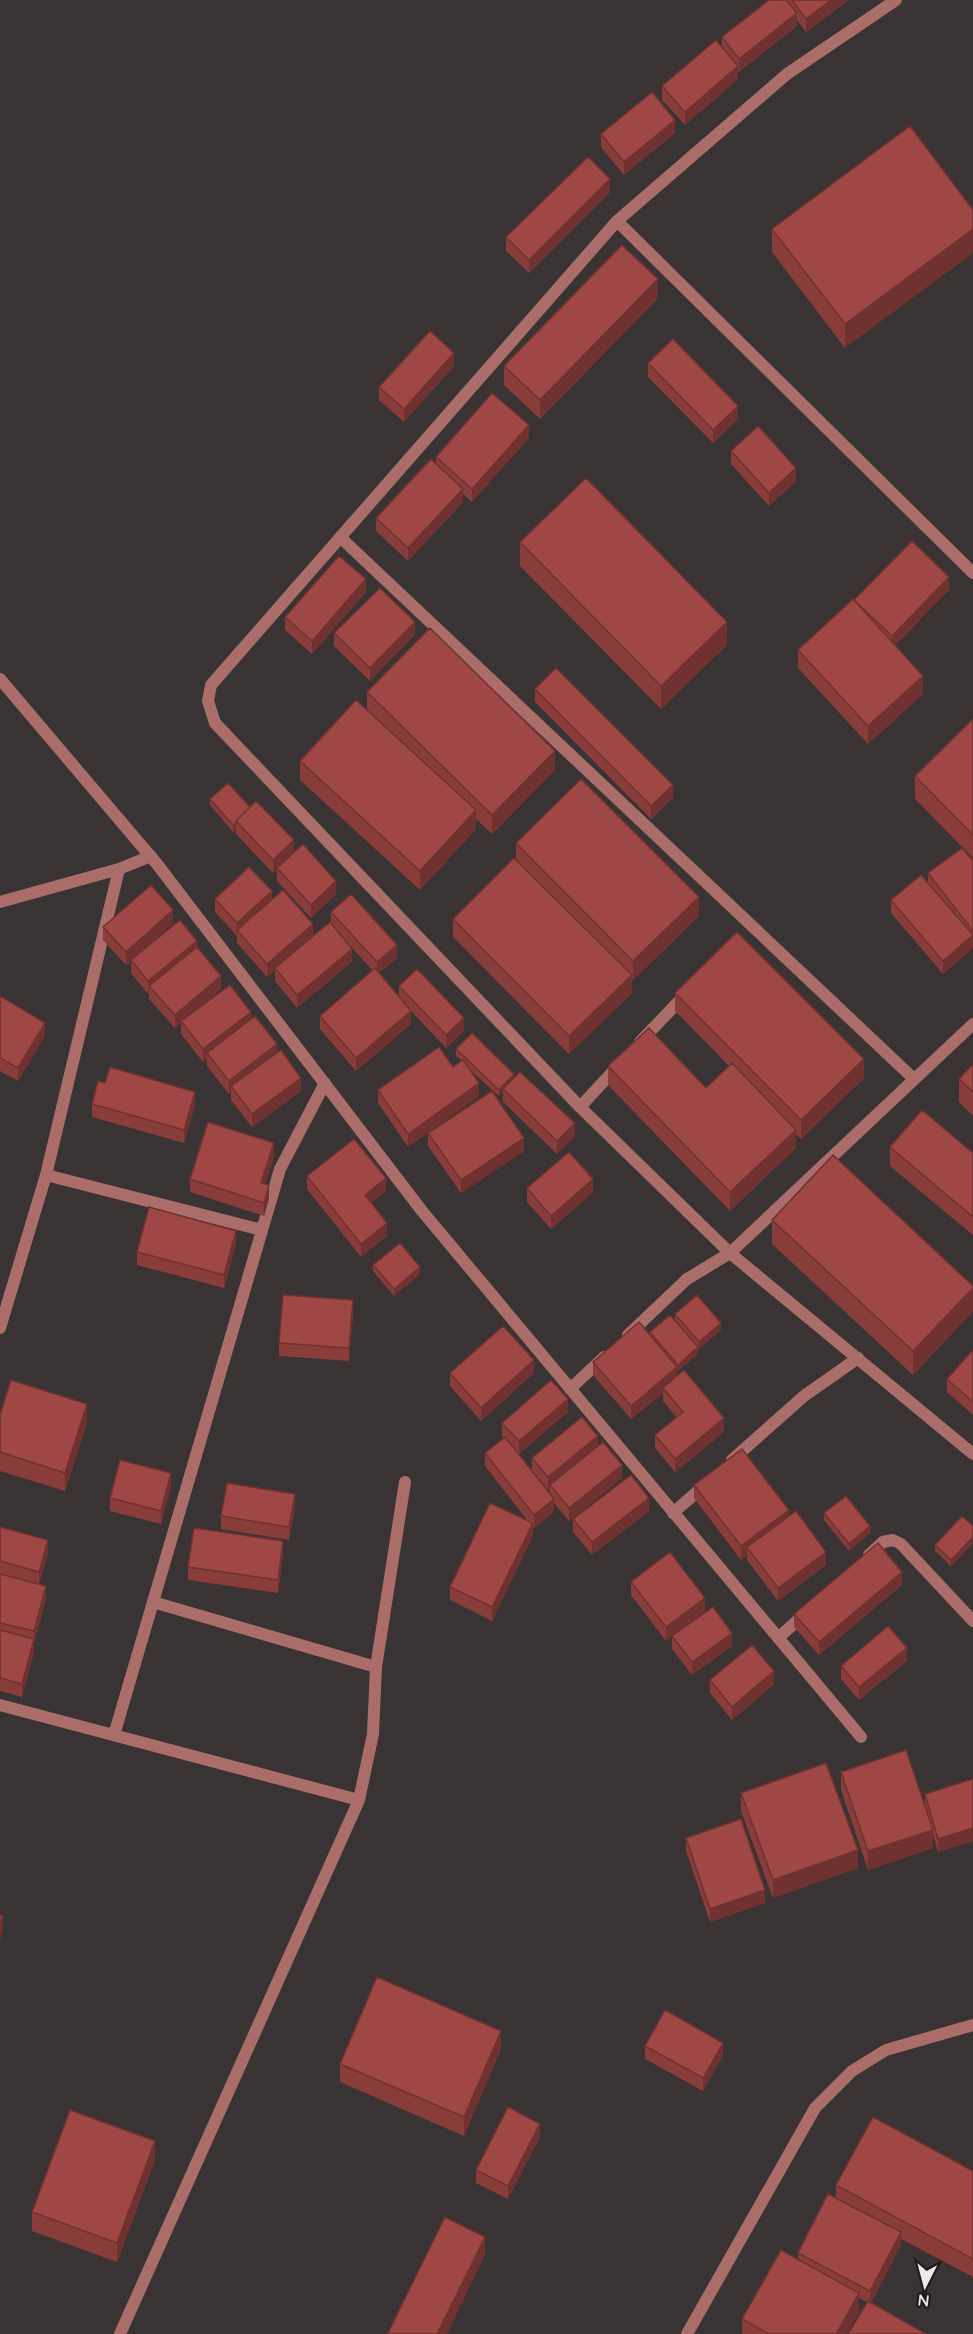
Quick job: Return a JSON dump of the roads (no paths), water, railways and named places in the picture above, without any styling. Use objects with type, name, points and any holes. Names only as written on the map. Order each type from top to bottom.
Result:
[{"type":"street","points":[[896,0],[787,74],[617,221],[211,685],[208,701],[215,723],[580,1107],[730,1253],[973,1454]]},
{"type":"street","points":[[617,221],[973,573]]},
{"type":"street","points":[[340,537],[747,929],[914,1080]]},
{"type":"street","points":[[0,679],[151,856],[422,1212],[861,1737]]},
{"type":"street","points":[[0,902],[119,869],[151,856]]},
{"type":"street","points":[[0,1328],[46,1175],[119,869]]},
{"type":"street","points":[[580,1107],[694,985]]},
{"type":"street","points":[[570,1389],[687,1280],[730,1253],[973,1024]]},
{"type":"street","points":[[114,1735],[280,1169],[325,1083]]},
{"type":"street","points":[[46,1175],[262,1230]]},
{"type":"street","points":[[673,1513],[804,1396],[858,1358]]},
{"type":"street","points":[[120,2334],[359,1800],[373,1734],[376,1666],[405,1482]]},
{"type":"street","points":[[857,1566],[883,1542],[893,1540],[901,1544],[973,1621]]},
{"type":"street","points":[[153,1602],[376,1666]]},
{"type":"street","points":[[778,1638],[813,1606]]},
{"type":"street","points":[[0,1705],[359,1800]]},
{"type":"street","points":[[687,2334],[815,2108],[852,2071],[886,2050],[973,2025]]}]
